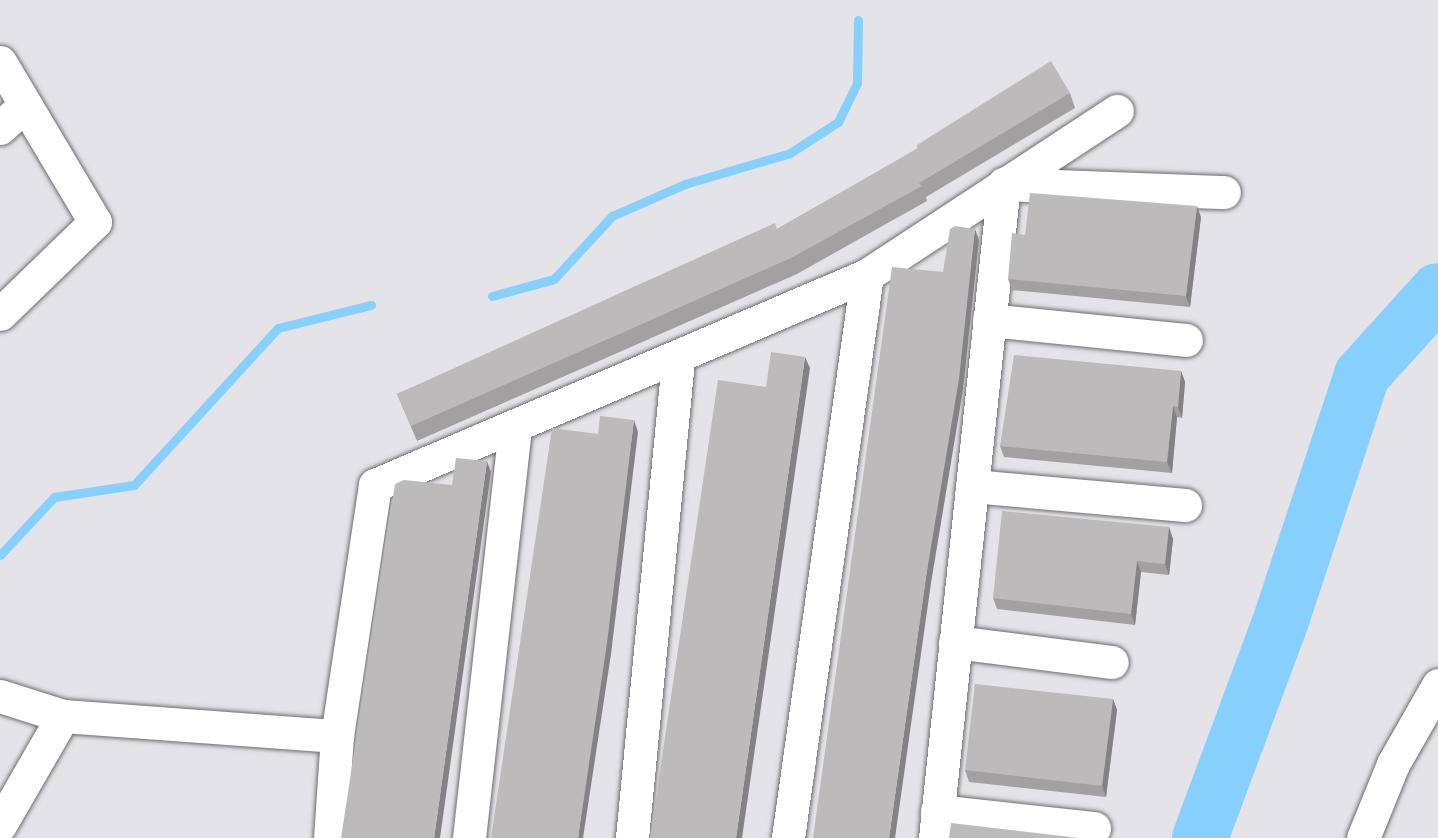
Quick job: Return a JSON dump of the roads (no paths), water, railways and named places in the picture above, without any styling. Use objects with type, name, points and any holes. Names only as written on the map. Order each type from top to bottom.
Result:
[{"type":"street","points":[[0,62],[95,222],[0,314]]},
{"type":"street","points":[[0,128],[25,105]]},
{"type":"street","points":[[330,838],[337,736],[375,485],[867,275],[1117,111]]},
{"type":"street","points":[[1004,184],[1224,192]]},
{"type":"street","points":[[1004,184],[936,825],[1094,828]]},
{"type":"street","points":[[788,838],[867,275]]},
{"type":"street","points":[[989,320],[1186,340]]},
{"type":"street","points":[[632,838],[678,356]]},
{"type":"street","points":[[469,838],[515,426]]},
{"type":"street","points":[[972,486],[1185,505]]},
{"type":"street","points":[[955,642],[1112,662]]},
{"type":"street","points":[[1363,838],[1393,764],[1438,685]]},
{"type":"street","points":[[6,698],[63,716],[337,736]]},
{"type":"street","points":[[0,825],[63,716]]},
{"type":"waterway","points":[[492,296],[554,279],[612,216],[685,184],[790,153],[838,122],[857,83],[858,20]]},
{"type":"waterway","points":[[1200,838],[1282,617],[1362,375],[1438,291]]},
{"type":"waterway","points":[[0,555],[54,497],[134,485],[278,328],[371,305]]}]
